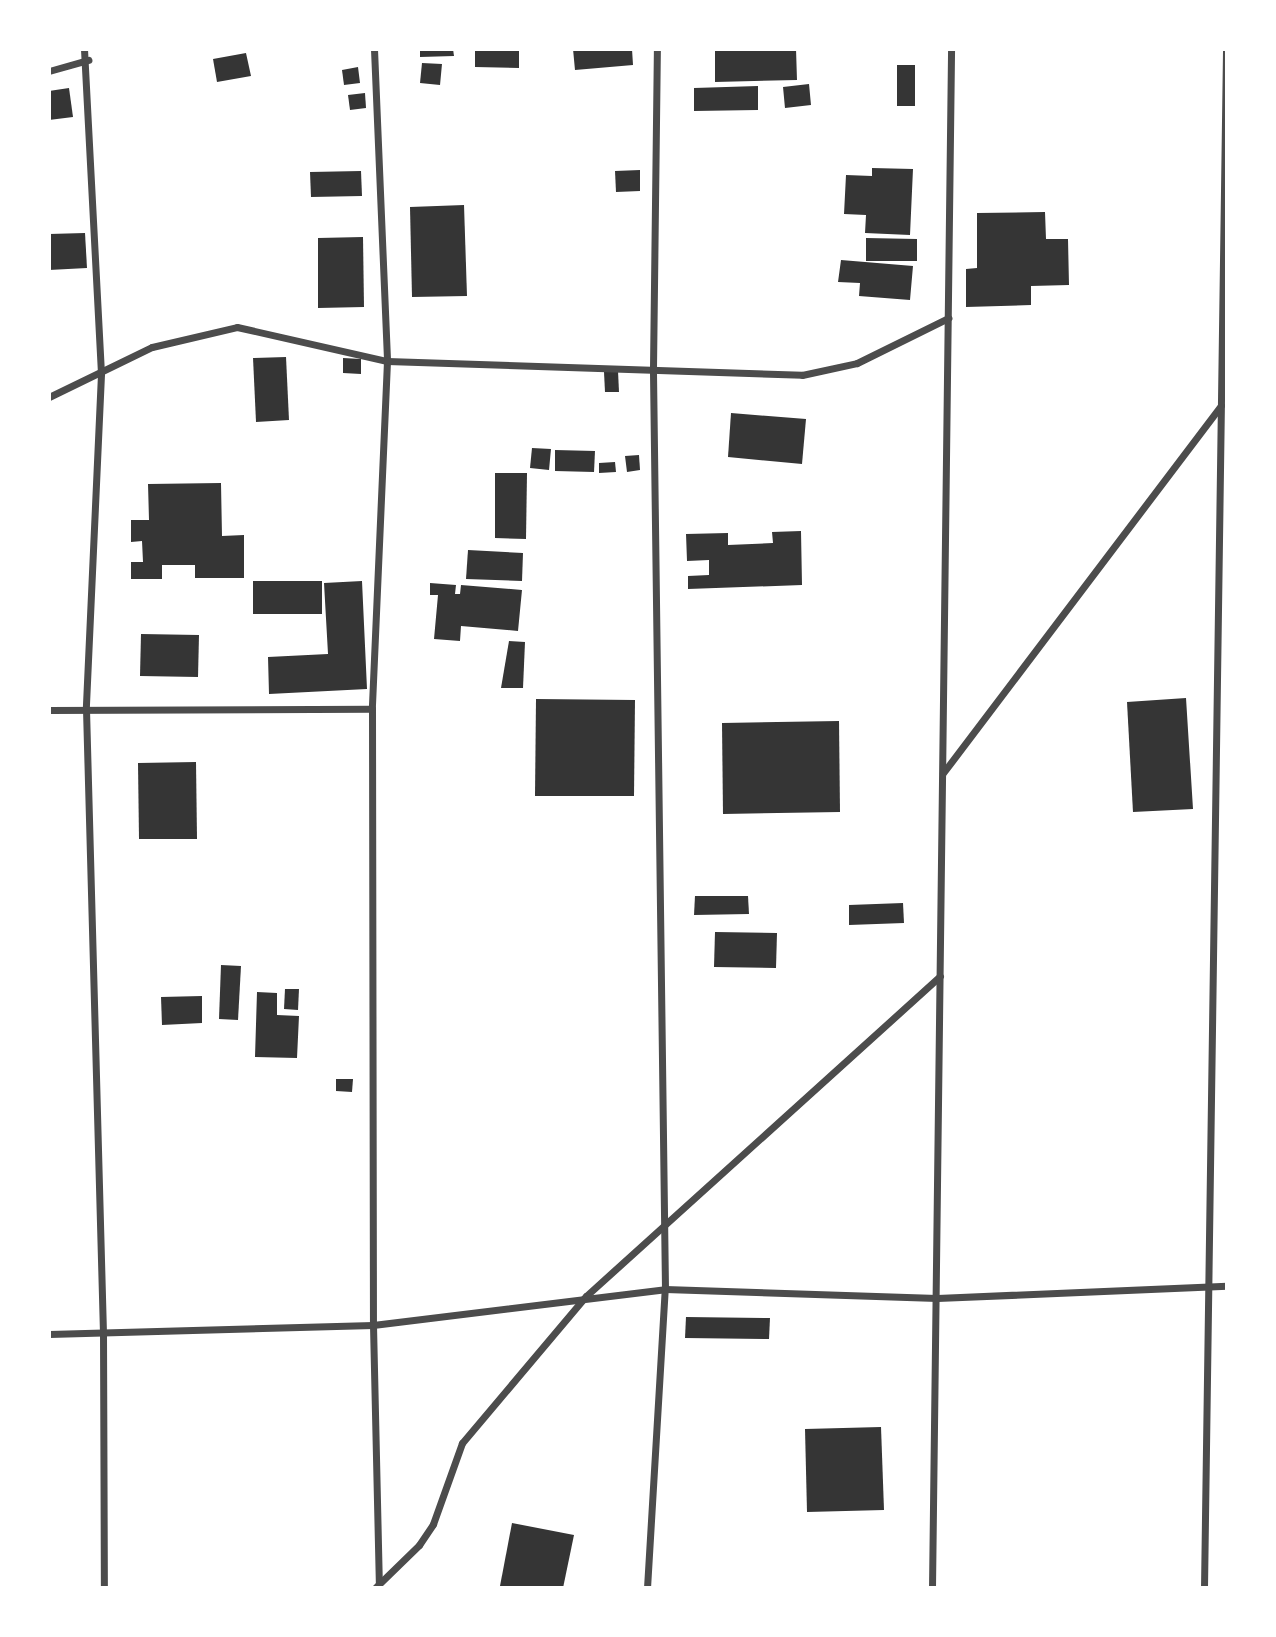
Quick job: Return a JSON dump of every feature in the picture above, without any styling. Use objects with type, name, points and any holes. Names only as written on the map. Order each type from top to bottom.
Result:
[{"type":"street","points":[[84,49],[88,60],[101,374],[86,709],[103,1333],[104,1588]]},
{"type":"street","points":[[374,49],[387,361],[372,709],[373,1325],[377,1586]]},
{"type":"street","points":[[647,1588],[665,1289],[653,368],[657,49]]},
{"type":"street","points":[[932,1588],[951,49]]},
{"type":"street","points":[[1204,1588],[1226,49]]},
{"type":"street","points":[[49,71],[88,60]]},
{"type":"street","points":[[49,397],[152,347],[237,327],[387,361],[802,375],[857,363],[948,318]]},
{"type":"street","points":[[942,774],[1221,405]]},
{"type":"street","points":[[1217,670],[1227,670]]},
{"type":"street","points":[[49,710],[372,709]]},
{"type":"street","points":[[377,1586],[419,1545],[433,1524],[462,1443],[586,1296],[940,976]]},
{"type":"street","points":[[49,1334],[373,1325],[586,1296],[665,1289],[937,1298],[1227,1286]]},
{"type":"building","points":[[420,49],[453,49],[454,56],[420,57]]},
{"type":"building","points":[[475,49],[519,49],[519,68],[475,67]]},
{"type":"building","points":[[573,49],[632,49],[633,65],[575,70]]},
{"type":"building","points":[[715,49],[796,49],[797,80],[715,82]]},
{"type":"building","points":[[246,53],[251,76],[217,82],[213,59]]},
{"type":"building","points":[[422,63],[442,64],[440,85],[420,83]]},
{"type":"building","points":[[897,65],[915,65],[915,106],[897,106]]},
{"type":"building","points":[[358,67],[360,83],[344,85],[342,70]]},
{"type":"building","points":[[809,84],[811,105],[785,108],[783,87]]},
{"type":"building","points":[[758,86],[758,110],[694,111],[694,88]]},
{"type":"building","points":[[69,88],[73,117],[49,120],[49,91]]},
{"type":"building","points":[[365,93],[366,108],[350,110],[348,95]]},
{"type":"building","points":[[872,168],[913,169],[910,235],[865,233],[866,215],[844,214],[846,175],[872,176]]},
{"type":"building","points":[[640,170],[640,191],[616,192],[615,171]]},
{"type":"building","points":[[361,171],[362,196],[311,197],[310,172]]},
{"type":"building","points":[[464,205],[467,296],[412,297],[410,207]]},
{"type":"building","points":[[1045,212],[1046,239],[1068,239],[1069,285],[1031,286],[1031,305],[966,307],[966,269],[977,268],[977,213]]},
{"type":"building","points":[[85,233],[87,268],[49,270],[49,234]]},
{"type":"building","points":[[363,237],[364,307],[318,308],[318,238]]},
{"type":"building","points":[[866,238],[917,239],[917,261],[866,261]]},
{"type":"building","points":[[841,260],[913,266],[910,300],[859,296],[860,283],[838,282]]},
{"type":"building","points":[[286,357],[289,420],[256,422],[253,358]]},
{"type":"building","points":[[343,358],[361,359],[361,374],[343,373]]},
{"type":"building","points":[[618,371],[619,392],[605,392],[604,372]]},
{"type":"building","points":[[731,413],[806,419],[802,464],[728,457]]},
{"type":"building","points":[[532,448],[551,449],[549,470],[530,468]]},
{"type":"building","points":[[555,450],[595,451],[594,472],[555,471]]},
{"type":"building","points":[[639,455],[640,470],[627,472],[625,456]]},
{"type":"building","points":[[615,462],[616,472],[599,473],[599,463]]},
{"type":"building","points":[[495,473],[527,473],[526,539],[495,538]]},
{"type":"building","points":[[221,483],[222,536],[244,535],[244,578],[195,578],[195,565],[162,565],[162,579],[131,579],[131,562],[143,562],[142,541],[131,542],[131,520],[149,520],[148,484]]},
{"type":"building","points":[[801,531],[802,585],[688,589],[688,576],[709,575],[709,560],[687,561],[686,534],[728,533],[728,545],[773,543],[772,532]]},
{"type":"building","points":[[468,550],[523,553],[522,581],[466,579]]},
{"type":"building","points":[[253,581],[322,581],[322,614],[253,614]]},
{"type":"building","points":[[362,581],[367,689],[269,694],[268,657],[328,654],[324,583]]},
{"type":"building","points":[[430,583],[456,585],[455,594],[460,594],[461,585],[522,590],[518,631],[461,626],[460,641],[434,639],[438,595],[430,595]]},
{"type":"building","points":[[141,634],[199,635],[198,677],[140,676]]},
{"type":"building","points":[[509,641],[525,642],[523,688],[501,688]]},
{"type":"building","points":[[1186,698],[1193,809],[1133,812],[1127,702]]},
{"type":"building","points":[[536,699],[635,700],[634,796],[535,796]]},
{"type":"building","points":[[839,721],[840,812],[723,814],[722,723]]},
{"type":"building","points":[[196,762],[197,839],[139,839],[138,763]]},
{"type":"building","points":[[695,896],[748,896],[749,914],[694,915]]},
{"type":"building","points":[[903,903],[904,923],[849,925],[849,905]]},
{"type":"building","points":[[715,932],[777,933],[776,968],[714,967]]},
{"type":"building","points":[[221,965],[241,966],[238,1020],[219,1019]]},
{"type":"building","points":[[285,989],[299,989],[298,1010],[284,1009]]},
{"type":"building","points":[[257,992],[277,993],[277,1015],[299,1016],[297,1058],[255,1057]]},
{"type":"building","points":[[202,996],[202,1023],[162,1025],[161,997]]},
{"type":"building","points":[[336,1079],[353,1079],[352,1092],[336,1091]]},
{"type":"building","points":[[686,1317],[770,1318],[769,1339],[685,1338]]},
{"type":"building","points":[[881,1427],[884,1510],[807,1512],[805,1429]]},
{"type":"building","points":[[512,1523],[574,1535],[563,1588],[500,1586]]}]
